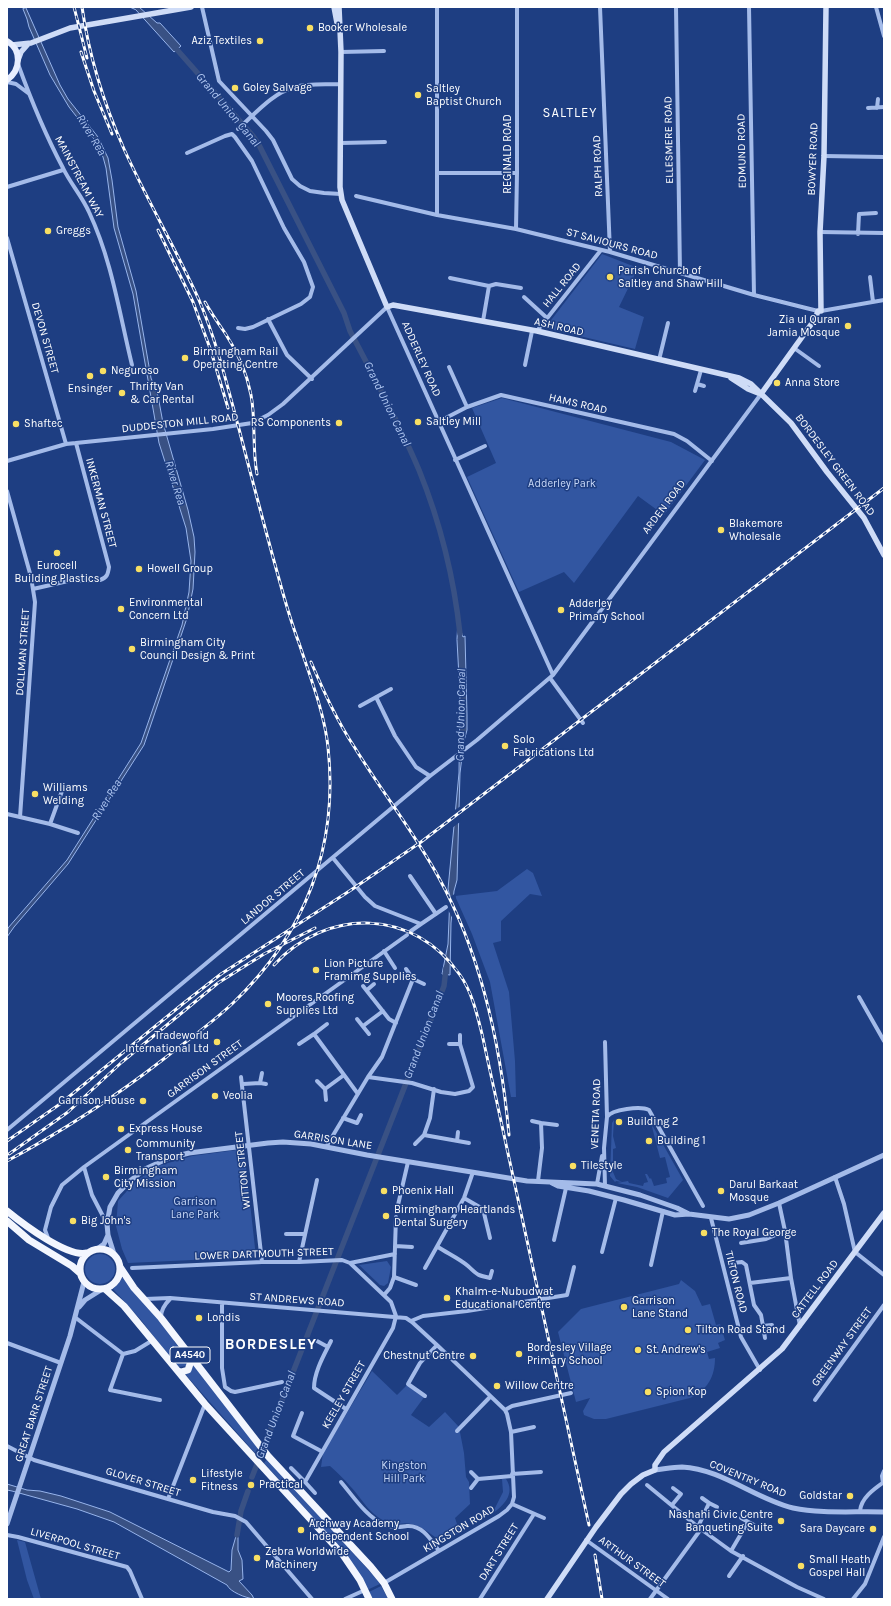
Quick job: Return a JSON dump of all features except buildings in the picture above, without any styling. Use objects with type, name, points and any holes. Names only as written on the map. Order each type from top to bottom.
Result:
[{"type":"highway","points":[[7,1211],[26,1226],[60,1247],[72,1252],[82,1254],[97,1249],[103,1249],[114,1254]]},
{"type":"highway","points":[[7,1221],[29,1240],[72,1266],[80,1273],[84,1282]]},
{"type":"highway","points":[[80,1273],[81,1262],[87,1253]]},
{"type":"highway","name":"A4540","points":[[114,1254],[120,1267],[134,1288],[161,1318],[268,1456],[371,1567],[384,1583],[392,1599]]},
{"type":"highway","points":[[103,1289],[115,1283],[120,1273],[120,1267]]},
{"type":"highway","name":"A4540","points":[[84,1282],[94,1289],[103,1289],[124,1306],[205,1404],[343,1555],[360,1580],[369,1599]]},
{"type":"highway","points":[[176,1337],[177,1342],[191,1361],[188,1370],[181,1372],[178,1371]]},
{"type":"main road","points":[[9,41],[29,43],[70,28],[192,7]]},
{"type":"main road","name":"ADDERLEY ROAD","points":[[334,7],[340,35]]},
{"type":"main road","name":"ADDERLEY ROAD","points":[[339,7],[341,52],[341,194],[342,200],[387,307]]},
{"type":"main road","name":"BOWYER ROAD","points":[[819,311],[820,232],[824,156],[826,7]]},
{"type":"main road","points":[[9,41],[15,49],[18,62]]},
{"type":"main road","points":[[7,81],[16,71],[21,52],[29,43]]},
{"type":"main road","name":"ASH ROAD","points":[[387,307],[393,305],[535,331],[726,376],[748,389],[761,394]]},
{"type":"main road","name":"ARDEN ROAD","points":[[761,394],[815,319],[819,311]]},
{"type":"main road","name":"BORDESLEY GREEN ROAD","points":[[761,394],[791,423],[850,502],[864,518],[884,555]]},
{"type":"main road","name":"CATTELL ROAD","points":[[655,1470],[655,1464],[664,1452],[760,1370],[782,1349],[884,1213]]},
{"type":"main road","name":"COVENTRY ROAD","points":[[547,1599],[586,1540],[613,1504],[631,1484],[643,1475],[655,1470]]},
{"type":"street","points":[[202,7],[219,81],[250,118],[273,140],[292,179],[300,186],[310,191],[341,194]]},
{"type":"street","points":[[437,215],[438,7]]},
{"type":"street","name":"REGINALD ROAD","points":[[516,229],[517,7]]},
{"type":"street","name":"RALPH ROAD","points":[[600,7],[610,252]]},
{"type":"street","name":"ELLESMERE ROAD","points":[[676,7],[680,273]]},
{"type":"street","name":"EDMUND ROAD","points":[[748,7],[754,295]]},
{"type":"street","points":[[876,7],[884,36]]},
{"type":"street","points":[[341,52],[384,51]]},
{"type":"street","name":"MAINSTREAM WAY","points":[[18,62],[28,93],[41,123],[64,170],[89,212],[109,262],[124,323],[132,365]]},
{"type":"street","points":[[7,81],[16,84],[28,93]]},
{"type":"street","points":[[238,129],[276,96],[296,87],[341,84]]},
{"type":"street","points":[[877,108],[878,99]]},
{"type":"street","points":[[868,108],[884,107]]},
{"type":"street","points":[[186,154],[225,136],[232,134],[235,137],[252,161],[284,228],[304,262],[313,287],[310,297],[300,304],[252,327],[245,329],[238,328]]},
{"type":"street","points":[[341,143],[385,142]]},
{"type":"street","points":[[824,156],[884,157]]},
{"type":"street","points":[[7,187],[64,170]]},
{"type":"street","points":[[437,173],[517,173]]},
{"type":"street","name":"ST SAVIOURS ROAD","points":[[356,196],[437,215],[516,229],[610,252],[754,295],[819,311],[884,300]]},
{"type":"street","points":[[858,234],[859,214],[876,213]]},
{"type":"street","points":[[820,232],[858,234],[884,233]]},
{"type":"street","name":"DEVON STREET","points":[[7,238],[66,444]]},
{"type":"street","name":"HALL ROAD","points":[[535,331],[601,250]]},
{"type":"street","points":[[870,277],[873,302]]},
{"type":"street","points":[[450,278],[489,286],[496,284],[521,288]]},
{"type":"street","points":[[482,321],[489,286]]},
{"type":"street","points":[[524,297],[547,318]]},
{"type":"street","name":"DUDDESTON MILL ROAD","points":[[7,461],[66,444],[252,424],[283,404],[387,307]]},
{"type":"street","name":"ADDERLEY ROAD","points":[[387,307],[551,676],[583,723]]},
{"type":"street","points":[[268,319],[287,355],[312,378]]},
{"type":"street","points":[[659,360],[668,323]]},
{"type":"street","points":[[524,365],[535,331]]},
{"type":"street","points":[[794,348],[819,366]]},
{"type":"street","points":[[449,367],[467,408]]},
{"type":"street","points":[[695,391],[701,370]]},
{"type":"street","points":[[697,384],[704,386]]},
{"type":"street","name":"ARDEN ROAD","points":[[551,676],[761,394]]},
{"type":"street","name":"HAMS ROAD","points":[[438,422],[467,408],[501,395],[674,434],[686,441],[712,461]]},
{"type":"street","name":"INKERMAN STREET","points":[[34,589],[68,581],[100,580],[105,578],[108,574],[109,567],[76,443]]},
{"type":"street","points":[[455,460],[485,446]]},
{"type":"street","name":"DOLLMAN STREET","points":[[7,491],[34,589],[35,602],[20,817]]},
{"type":"street","name":"LANDOR STREET","points":[[7,1130],[430,776],[477,740],[551,676]]},
{"type":"street","points":[[360,706],[391,689]]},
{"type":"street","points":[[376,697],[395,736],[416,767],[430,776]]},
{"type":"street","points":[[50,824],[62,791]]},
{"type":"street","points":[[7,814],[50,824],[78,833]]},
{"type":"street","points":[[333,858],[365,897],[375,906],[404,916],[421,924]]},
{"type":"street","points":[[410,876],[436,914]]},
{"type":"street","points":[[411,931],[446,907]]},
{"type":"street","name":"GARRISON STREET","points":[[48,1239],[45,1230],[51,1207],[62,1185],[84,1167],[407,934]]},
{"type":"street","points":[[384,951],[395,968]]},
{"type":"street","points":[[406,969],[413,979],[424,984]]},
{"type":"street","points":[[326,1147],[382,1056],[413,979]]},
{"type":"street","points":[[366,990],[374,984]]},
{"type":"street","points":[[363,986],[389,1019],[396,1023]]},
{"type":"street","points":[[859,997],[884,1041]]},
{"type":"street","points":[[363,1026],[383,1011]]},
{"type":"street","points":[[357,1019],[369,1034]]},
{"type":"street","points":[[299,1044],[327,1024]]},
{"type":"street","points":[[314,1034],[358,1094]]},
{"type":"street","points":[[368,1077],[412,1083],[455,1094],[469,1091],[473,1087],[460,1044],[460,1035]]},
{"type":"street","name":"VENETIA ROAD","points":[[605,1042],[607,1117],[604,1148],[605,1186]]},
{"type":"street","points":[[449,1044],[460,1044]]},
{"type":"street","points":[[260,1083],[262,1073]]},
{"type":"street","points":[[325,1089],[344,1075]]},
{"type":"street","name":"WITTON STREET","points":[[241,1077],[250,1145],[262,1262]]},
{"type":"street","points":[[317,1082],[325,1089],[326,1100]]},
{"type":"street","points":[[243,1084],[266,1084]]},
{"type":"street","points":[[415,1144],[424,1135],[430,1118],[434,1089]]},
{"type":"street","points":[[607,1117],[613,1112],[642,1108],[649,1110],[703,1206]]},
{"type":"street","points":[[343,1118],[357,1123],[361,1115]]},
{"type":"street","points":[[532,1121],[541,1124],[557,1124]]},
{"type":"street","points":[[538,1182],[542,1148],[541,1124]]},
{"type":"street","points":[[456,1141],[458,1132]]},
{"type":"street","points":[[424,1135],[469,1143]]},
{"type":"street","name":"GARRISON LANE","points":[[114,1254],[108,1234],[107,1224],[110,1207],[118,1193],[130,1181],[156,1163],[189,1153],[283,1142],[311,1144],[386,1159],[507,1178],[551,1183],[597,1184],[640,1195],[677,1208],[689,1214]]},
{"type":"street","points":[[597,1184],[604,1148]]},
{"type":"street","name":"GARRISON LANE","points":[[551,1183],[566,1188],[616,1198],[663,1212],[729,1219],[740,1217],[779,1203],[884,1155]]},
{"type":"street","points":[[398,1205],[408,1162]]},
{"type":"street","points":[[84,1167],[92,1195],[107,1224]]},
{"type":"street","points":[[425,1268],[464,1198],[473,1172]]},
{"type":"street","points":[[835,1177],[844,1204],[855,1252],[884,1275]]},
{"type":"street","points":[[299,1262],[317,1180]]},
{"type":"street","points":[[603,1195],[605,1186]]},
{"type":"street","points":[[554,1240],[566,1188]]},
{"type":"street","points":[[602,1252],[618,1189]]},
{"type":"street","points":[[464,1198],[483,1209],[490,1238]]},
{"type":"street","points":[[779,1203],[785,1231],[791,1278],[800,1326]]},
{"type":"street","points":[[7,1206],[26,1226]]},
{"type":"street","points":[[651,1265],[663,1212]]},
{"type":"street","points":[[384,1295],[390,1288],[394,1277],[396,1217]]},
{"type":"street","name":"TILTON ROAD","points":[[711,1218],[740,1337],[760,1370]]},
{"type":"street","points":[[741,1243],[766,1239],[785,1231]]},
{"type":"street","points":[[97,1249],[104,1244],[108,1234]]},
{"type":"street","points":[[286,1234],[306,1234]]},
{"type":"street","points":[[395,1246],[412,1247]]},
{"type":"street","points":[[438,1247],[468,1266],[474,1273],[490,1278],[492,1271]]},
{"type":"street","points":[[350,1263],[395,1254]]},
{"type":"street","name":"LOWER DARTMOUTH STREET","points":[[132,1268],[342,1260],[350,1263]]},
{"type":"street","points":[[732,1263],[740,1262],[745,1264],[754,1305],[761,1315],[765,1338]]},
{"type":"street","points":[[350,1263],[391,1302],[396,1316]]},
{"type":"street","points":[[411,1321],[423,1316],[467,1312],[567,1295],[574,1267]]},
{"type":"street","points":[[394,1277],[416,1285]]},
{"type":"street","points":[[750,1283],[791,1278]]},
{"type":"street","name":"GREAT BARR STREET","points":[[7,1524],[18,1496],[76,1318],[84,1282]]},
{"type":"street","points":[[78,1309],[85,1300],[103,1289]]},
{"type":"street","points":[[161,1318],[161,1312],[170,1298]]},
{"type":"street","name":"ST ANDREWS ROAD","points":[[144,1300],[170,1298],[222,1304],[396,1316],[406,1318],[437,1345],[505,1410]]},
{"type":"street","points":[[222,1304],[222,1368],[225,1388],[236,1392],[282,1382]]},
{"type":"street","name":"GREENWAY STREET","points":[[815,1400],[884,1305]]},
{"type":"street","name":"KEELEY STREET","points":[[305,1482],[393,1328],[396,1316]]},
{"type":"street","points":[[76,1318],[122,1354]]},
{"type":"street","points":[[763,1326],[772,1325]]},
{"type":"street","points":[[122,1354],[135,1351],[152,1340]]},
{"type":"street","points":[[317,1341],[328,1347]]},
{"type":"street","points":[[331,1341],[314,1381],[314,1388],[346,1409]]},
{"type":"street","points":[[7,1343],[61,1363]]},
{"type":"street","points":[[425,1396],[408,1384],[420,1363],[437,1345]]},
{"type":"street","points":[[122,1354],[110,1390],[160,1400]]},
{"type":"street","points":[[544,1518],[512,1504],[514,1497],[511,1432],[505,1410],[512,1406],[571,1393]]},
{"type":"street","points":[[457,1431],[490,1397]]},
{"type":"street","points":[[168,1499],[205,1404]]},
{"type":"street","points":[[302,1413],[294,1436],[322,1451]]},
{"type":"street","points":[[511,1432],[534,1427]]},
{"type":"street","name":"GLOVER STREET","points":[[7,1446],[30,1458],[213,1512],[234,1516],[246,1522],[312,1599]]},
{"type":"street","name":"COVENTRY ROAD","points":[[655,1470],[681,1467],[697,1470],[718,1476],[774,1502],[794,1508],[822,1511],[884,1512]]},
{"type":"street","points":[[291,1468],[315,1493]]},
{"type":"street","points":[[860,1512],[860,1508],[866,1497],[883,1482],[882,1476],[884,1471]]},
{"type":"street","points":[[471,1472],[478,1479]]},
{"type":"street","points":[[471,1488],[478,1479],[541,1472]]},
{"type":"street","points":[[341,1482],[360,1504],[375,1518],[384,1524],[395,1528],[409,1526],[420,1529],[429,1537],[439,1551]]},
{"type":"street","points":[[647,1485],[699,1528],[731,1551],[797,1587],[824,1599]]},
{"type":"street","points":[[672,1505],[681,1494],[673,1488]]},
{"type":"street","points":[[702,1498],[717,1507]]},
{"type":"street","points":[[650,1599],[699,1528],[709,1503]]},
{"type":"street","name":"KINGSTON ROAD","points":[[384,1583],[499,1516],[512,1504]]},
{"type":"street","name":"DART STREET","points":[[480,1599],[534,1514]]},
{"type":"street","points":[[741,1518],[754,1525]]},
{"type":"street","points":[[731,1551],[748,1522]]},
{"type":"street","name":"LIVERPOOL STREET","points":[[7,1535],[127,1567],[142,1599]]},
{"type":"street","points":[[853,1599],[866,1584],[884,1538]]},
{"type":"street","name":"ARTHUR STREET","points":[[586,1540],[668,1599]]},
{"type":"street","points":[[729,1576],[742,1556]]},
{"type":"street","points":[[345,1599],[365,1590]]},
{"type":"green space","points":[[602,254],[638,268],[619,307],[644,317],[635,349],[545,328]]},
{"type":"green space","name":"Adderley Park","points":[[502,398],[671,442],[705,460],[664,515],[638,496],[574,583],[564,572],[519,592],[467,477],[496,463],[472,408]]},
{"type":"green space","points":[[527,869],[533,873],[542,896],[530,894],[501,921],[501,941],[493,943],[509,992],[515,1061],[516,1097],[511,1097],[490,982],[472,934],[455,896],[497,891]]},
{"type":"green space","points":[[614,1120],[613,1136],[616,1148],[613,1149],[613,1172],[616,1179],[622,1182],[615,1182],[610,1176],[612,1123]]},
{"type":"green space","points":[[651,1123],[683,1180],[668,1198],[637,1187],[617,1183],[628,1181],[629,1183],[643,1186],[644,1183],[648,1182],[645,1174],[647,1174],[650,1179],[651,1178],[654,1186],[667,1183],[666,1178],[670,1177],[665,1157],[660,1158]]},
{"type":"green space","name":"Garrison Lane Park","points":[[244,1149],[256,1257],[128,1263],[122,1249],[116,1226],[118,1201],[135,1182],[158,1166],[192,1156]]},
{"type":"green space","points":[[100,1254],[106,1255],[114,1263],[114,1275],[106,1283],[100,1284],[94,1283],[86,1275],[85,1269],[86,1263],[94,1255]]},
{"type":"green space","points":[[387,1261],[391,1267],[388,1283],[384,1286],[380,1285],[359,1265]]},
{"type":"green space","points":[[123,1277],[174,1339],[186,1357],[188,1362],[186,1366],[179,1367],[173,1361],[141,1320],[113,1289]]},
{"type":"green space","name":"St. Andrew's","points":[[681,1280],[695,1291],[702,1306],[710,1304],[716,1325],[720,1324],[725,1340],[718,1343],[720,1348],[707,1352],[709,1359],[715,1358],[715,1365],[712,1376],[706,1387],[690,1398],[606,1419],[594,1419],[584,1415],[583,1411],[590,1398],[576,1402],[558,1332],[581,1309],[679,1284]]},
{"type":"green space","points":[[194,1362],[258,1448],[255,1453],[185,1374]]},
{"type":"green space","name":"Kingston Hill Park","points":[[372,1371],[397,1395],[408,1384],[425,1396],[411,1415],[429,1427],[445,1412],[459,1427],[464,1453],[466,1477],[469,1482],[470,1504],[455,1518],[457,1524],[463,1531],[443,1542],[415,1525],[407,1523],[391,1524],[384,1521],[369,1509],[348,1483],[330,1466],[321,1467],[323,1453]]},
{"type":"green space","points":[[267,1459],[380,1584],[367,1590],[345,1552],[264,1463]]},
{"type":"green space","points":[[502,1479],[506,1479],[509,1484],[509,1495],[504,1503],[492,1514],[503,1492]]},
{"type":"green space","points":[[17,1540],[25,1542],[41,1599],[34,1599],[27,1580]]},
{"type":"green space","points":[[381,1586],[388,1599],[372,1599],[369,1592]]},
{"type":"water","points":[[130,7],[139,7],[157,23],[160,23],[181,46],[174,52],[136,10]]},
{"type":"water","name":"River Rea","points":[[26,8],[60,85],[68,99],[98,137],[108,158],[118,227],[136,291],[151,378],[158,396],[163,423],[188,510],[194,537],[195,552],[193,589],[187,618],[144,745],[68,864],[7,937],[8,928],[67,860],[141,743],[182,625],[189,592],[191,561],[186,528],[159,443],[133,294],[114,228],[106,168],[103,157],[94,139],[69,107],[50,75],[29,27],[23,9]]},
{"type":"water","points":[[458,628],[460,628],[463,637],[465,636],[467,730],[460,773],[457,880],[454,891],[451,923],[450,975],[442,974],[448,944],[450,896],[448,889],[459,773],[460,696],[457,640]]},
{"type":"water","points":[[7,1484],[27,1490],[40,1491],[61,1496],[110,1512],[229,1572],[231,1570],[232,1550],[238,1529],[238,1550],[242,1560],[243,1579],[239,1581],[254,1599],[235,1592],[227,1585],[114,1522],[77,1509],[7,1490]]},
{"type":"pier","points":[[461,806],[460,822],[452,828],[453,811]]},
{"type":"pier","points":[[447,893],[450,897],[456,893],[454,921],[447,908]]},
{"type":"waterway","name":"Grand Union Canal","points":[[172,44],[253,136],[259,145],[344,313],[350,331],[403,434],[427,490],[440,530],[450,571],[460,634]]},
{"type":"waterway","name":"Grand Union Canal","points":[[252,1477],[444,986],[446,968]]},
{"type":"waterway","name":"Grand Union Canal","points":[[237,1535],[241,1511],[248,1491]]},
{"type":"railway","points":[[74,7],[87,58]]},
{"type":"railway","points":[[7,1161],[68,1126],[108,1100],[217,1018],[233,1003],[258,976],[280,948],[298,918],[312,887],[322,854],[328,819],[330,784],[328,747],[323,720],[316,694],[293,627],[226,380],[199,300],[133,168],[117,132],[98,80],[82,7]]},
{"type":"railway","points":[[81,52],[94,91],[112,134]]},
{"type":"railway","points":[[158,230],[193,302],[211,351],[228,408]]},
{"type":"railway","points":[[205,302],[234,347],[247,379],[251,395],[257,474]]},
{"type":"railway","points":[[7,1141],[60,1104],[221,974],[351,890],[421,842],[884,488]]},
{"type":"railway","points":[[311,662],[331,706],[348,738],[419,844],[439,878],[467,939],[478,970],[495,1036],[501,1069],[509,1135]]},
{"type":"railway","points":[[274,965],[295,946],[319,933],[344,925],[370,923],[395,927],[419,937],[441,953],[460,975],[468,989],[474,1003],[482,1034],[589,1525]]},
{"type":"railway","points":[[9,1154],[68,1112],[122,1062],[218,983],[264,954],[315,928]]},
{"type":"railway","points":[[595,1555],[602,1599]]},
{"type":"place","name":"Booker Wholesale","points":[[310,28]]},
{"type":"place","name":"Aziz Textiles","points":[[260,41]]},
{"type":"place","name":"Goley Salvage","points":[[235,88]]},
{"type":"place","name":"Saltley Baptist Church","points":[[418,95]]},
{"type":"place","name":"Greggs","points":[[48,231]]},
{"type":"place","name":"Parish Church of Saltley and Shaw Hill","points":[[610,277]]},
{"type":"place","name":"Zia ul Quran Jamia Mosque","points":[[848,326]]},
{"type":"place","name":"Birmingham Rail Operating Centre","points":[[185,358]]},
{"type":"place","name":"Neguroso","points":[[103,371]]},
{"type":"place","name":"Ensinger","points":[[90,376]]},
{"type":"place","name":"Anna Store","points":[[777,383]]},
{"type":"place","name":"Thrifty Van & Car Rental","points":[[122,393]]},
{"type":"place","name":"Saltley Mill","points":[[418,422]]},
{"type":"place","name":"RS Components","points":[[339,423]]},
{"type":"place","name":"Shaftec","points":[[16,424]]},
{"type":"place","name":"Blakemore Wholesale","points":[[721,530]]},
{"type":"place","name":"Eurocell Building Plastics","points":[[57,553]]},
{"type":"place","name":"Howell Group","points":[[139,569]]},
{"type":"place","name":"Environmental Concern Ltd","points":[[121,609]]},
{"type":"place","name":"Adderley Primary School","points":[[561,610]]},
{"type":"place","name":"Birmingham City Council Design & Print","points":[[132,649]]},
{"type":"place","name":"Solo Fabrications Ltd","points":[[505,746]]},
{"type":"place","name":"Williams Welding","points":[[35,794]]},
{"type":"place","name":"Lion Picture Framimg Supplies","points":[[316,970]]},
{"type":"place","name":"Moores Roofing Supplies Ltd","points":[[268,1004]]},
{"type":"place","name":"Tradeworld International Ltd","points":[[217,1042]]},
{"type":"place","name":"Veolia","points":[[215,1096]]},
{"type":"place","name":"Garrison House","points":[[143,1101]]},
{"type":"place","name":"Building 2","points":[[619,1122]]},
{"type":"place","name":"Express House","points":[[121,1129]]},
{"type":"place","name":"Building 1","points":[[649,1141]]},
{"type":"place","name":"Community Transport","points":[[128,1150]]},
{"type":"place","name":"Tilestyle","points":[[573,1166]]},
{"type":"place","name":"Birmingham City Mission","points":[[106,1177]]},
{"type":"place","name":"Phoenix Hall","points":[[384,1191]]},
{"type":"place","name":"Darul Barkaat Mosque","points":[[721,1191]]},
{"type":"place","name":"Birmingham Heartlands Dental Surgery","points":[[386,1216]]},
{"type":"place","name":"Big John's","points":[[73,1221]]},
{"type":"place","name":"The Royal George","points":[[704,1233]]},
{"type":"place","name":"Khalm-e-Nubudwat Educational Centre","points":[[447,1298]]},
{"type":"place","name":"Garrison Lane Stand","points":[[624,1307]]},
{"type":"place","name":"Londis","points":[[199,1318]]},
{"type":"place","name":"Tilton Road Stand","points":[[688,1330]]},
{"type":"place","name":"St. Andrew's","points":[[638,1350]]},
{"type":"place","name":"Bordesley Village Primary School","points":[[519,1354]]},
{"type":"place","name":"Chestnut Centre","points":[[473,1356]]},
{"type":"place","name":"Willow Centre","points":[[497,1386]]},
{"type":"place","name":"Spion Kop","points":[[648,1392]]},
{"type":"place","name":"Lifestyle Fitness","points":[[193,1480]]},
{"type":"place","name":"Practical","points":[[251,1485]]},
{"type":"place","name":"Goldstar","points":[[850,1496]]},
{"type":"place","name":"Nashahi Civic Centre Banqueting Suite","points":[[781,1521]]},
{"type":"place","name":"Sara Daycare","points":[[873,1529]]},
{"type":"place","name":"Archway Academy Independent School","points":[[301,1530]]},
{"type":"place","name":"Zebra Worldwide Machinery","points":[[257,1558]]},
{"type":"place","name":"Small Heath Gospel Hall","points":[[801,1566]]},
{"type":"district","name":"SALTLEY","points":[[570,113]]},
{"type":"district","name":"BORDESLEY","points":[[271,1345]]}]
